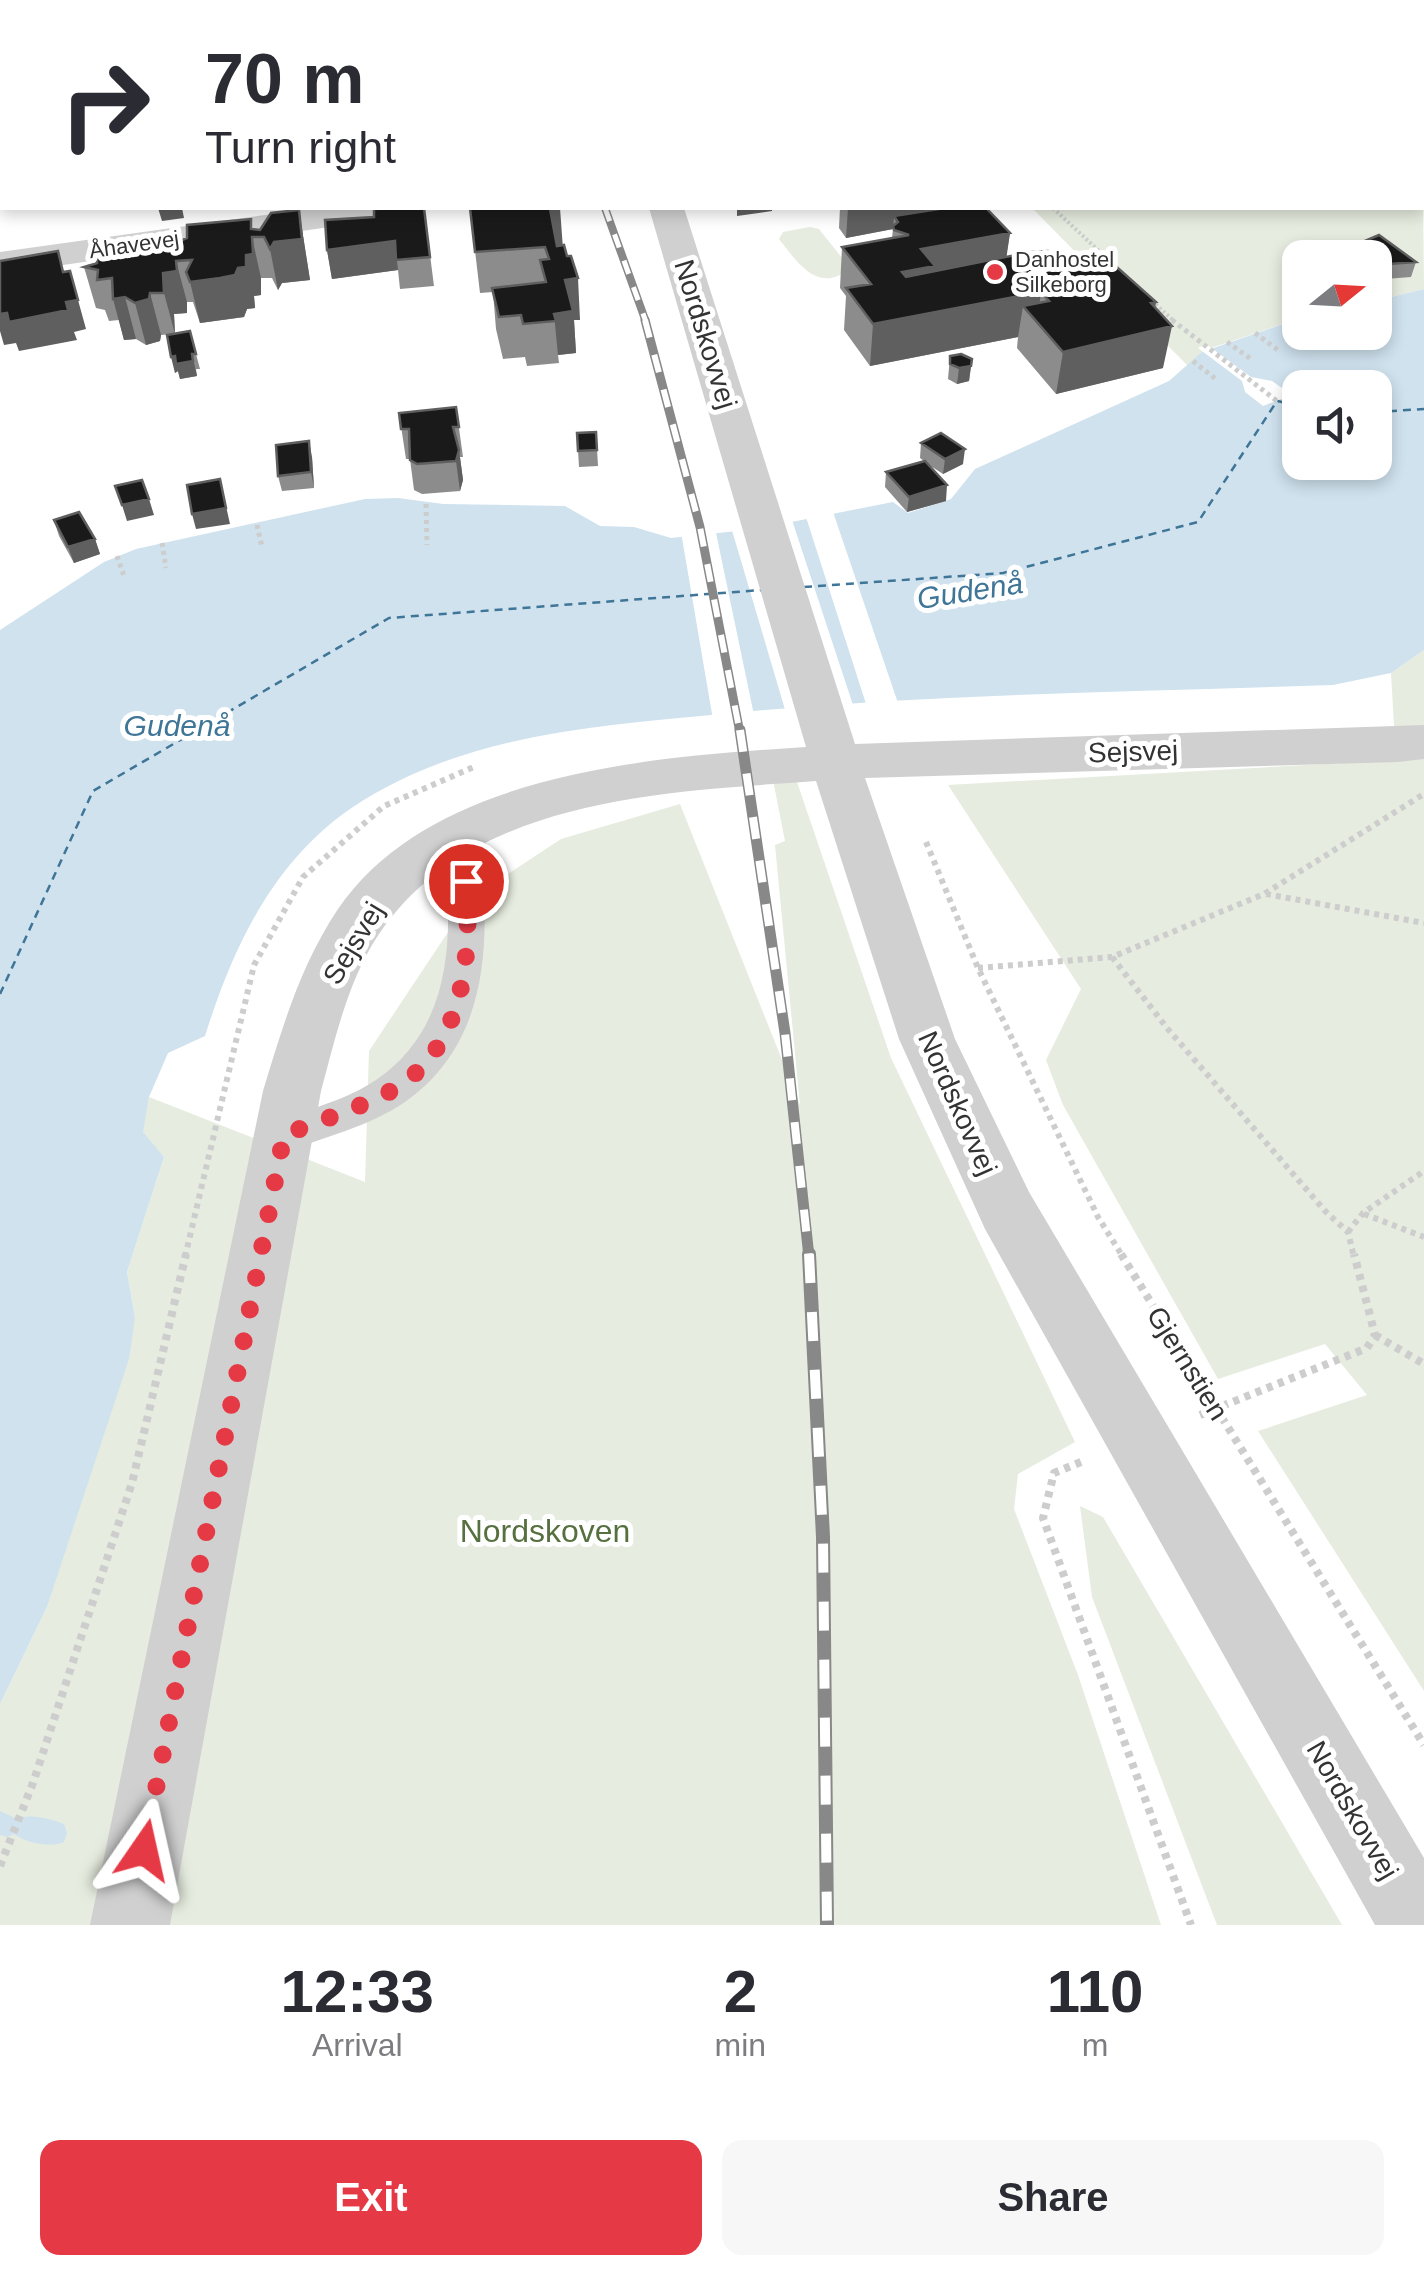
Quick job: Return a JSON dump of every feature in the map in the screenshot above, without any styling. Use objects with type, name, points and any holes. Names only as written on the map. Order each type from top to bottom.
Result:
[{"type":"street","name":"Åhavevej","points":[[0,263],[372,210]]},
{"type":"street","name":"Nordskovvej","points":[[667,210],[758,504],[891,838],[927,1039],[1007,1210],[1419,1925]]},
{"type":"street","name":"Sejsvej","points":[[130,1925],[284,1135],[314,1016],[331,974],[361,920],[395,879],[484,820],[538,800],[706,772],[877,758],[1424,742]]},
{"type":"lane","points":[[284,1135],[388,1093],[422,1067],[446,1033],[461,994],[470,931],[460,836]]},
{"type":"path","points":[[1055,210],[1124,275]]},
{"type":"path","points":[[1139,288],[1196,342],[1277,401]]},
{"type":"path","points":[[1254,333],[1278,350]]},
{"type":"path","points":[[1226,342],[1251,360]]},
{"type":"path","points":[[1193,361],[1217,380]]},
{"type":"path","points":[[426,504],[428,545]]},
{"type":"path","points":[[256,524],[262,548]]},
{"type":"path","points":[[162,543],[166,568]]},
{"type":"path","points":[[117,556],[124,576]]},
{"type":"path","points":[[0,1866],[33,1783],[132,1483],[254,964],[303,878],[384,806],[458,770],[491,762]]},
{"type":"path","points":[[978,968],[1112,957],[1264,894],[1424,794]]},
{"type":"path","name":"Gjernstien","points":[[891,838],[978,968],[1098,1217],[1424,1744]]},
{"type":"path","points":[[1264,894],[1424,924]]},
{"type":"path","points":[[1112,957],[1167,1028],[1326,1212],[1348,1232],[1375,1335],[1368,1348],[1346,1357]]},
{"type":"path","points":[[1348,1232],[1363,1214],[1424,1170]]},
{"type":"path","points":[[1363,1214],[1424,1237]]},
{"type":"path","points":[[1375,1335],[1424,1364]]},
{"type":"path","points":[[1054,1474],[1043,1518],[1191,1925]]},
{"type":"green space","points":[[1034,210],[1423,210],[1424,289],[1392,297],[1392,240],[1282,240],[1282,324],[1211,348],[1188,366]]},
{"type":"green space","points":[[819,229],[850,268],[828,278],[818,277],[801,266],[779,239],[783,232]]},
{"type":"green space","points":[[1424,650],[1424,1691],[1258,1431],[1367,1395],[1325,1344],[1218,1379],[1063,1105],[1046,1060],[1081,989],[948,785],[1396,760],[1391,673]]},
{"type":"green space","name":"Nordskoven","points":[[772,775],[796,779],[891,1058],[1075,1442],[1018,1474],[1014,1509],[1078,1675],[1161,1925],[0,1925],[0,1704],[47,1607],[135,1317],[127,1272],[164,1157],[142,1132],[149,1097],[365,1182],[369,1051],[470,899],[561,839],[680,804],[800,1105],[775,845],[785,841]]},
{"type":"green space","points":[[1080,1506],[1103,1517],[1342,1925],[1217,1925],[1092,1597]]},
{"type":"water","name":"Gudenå","points":[[1424,289],[1424,650],[1391,673],[1333,685],[874,702],[578,729],[439,763],[353,807],[300,853],[278,880],[243,939],[205,1036],[168,1053],[149,1097],[143,1132],[164,1157],[127,1272],[135,1317],[129,1359],[47,1607],[0,1704],[0,630],[104,562],[136,549],[365,499],[565,506],[600,526],[634,527],[671,538],[756,529],[893,502],[908,513],[951,499],[975,469],[1169,381],[1202,352],[1282,324],[1282,350],[1392,350],[1392,297]]},
{"type":"pier","points":[[1206,344],[1251,377],[1272,381],[1282,388],[1282,399],[1263,406],[1245,392],[1242,381],[1198,348]]},
{"type":"pier","points":[[832,509],[899,706],[867,707],[805,514]]},
{"type":"pier","points":[[791,517],[854,708],[786,713],[731,527]]},
{"type":"pier","points":[[715,528],[754,715],[713,720],[681,532]]},
{"type":"building","points":[[299,210],[302,239],[274,242],[270,249],[264,237],[252,237],[253,254],[246,255],[246,267],[238,268],[235,275],[220,278],[190,282],[186,272],[192,260],[176,261],[177,271],[163,273],[164,293],[150,293],[149,299],[135,303],[125,297],[113,299],[112,278],[97,280],[98,270],[84,267],[97,263],[97,249],[178,242],[187,238],[187,225],[251,219],[251,229],[260,230],[271,213]]},
{"type":"building","points":[[374,210],[424,210],[430,257],[396,260],[395,241],[327,250],[325,220],[374,217]]},
{"type":"building","points":[[470,210],[550,210],[557,246],[564,245],[578,278],[565,280],[573,311],[554,314],[556,321],[523,324],[521,315],[499,317],[492,288],[546,282],[540,260],[549,259],[545,247],[475,252]]},
{"type":"building","points":[[932,210],[988,210],[1010,233],[921,249],[935,266],[902,272],[906,277],[1031,252],[1048,251],[1064,268],[1109,260],[1156,302],[1151,303],[1172,326],[1063,352],[1023,306],[1049,301],[1041,292],[873,324],[846,288],[871,284],[842,247],[909,235],[894,230],[898,222],[894,216]]},
{"type":"building","points":[[1392,244],[1416,262],[1392,264]]},
{"type":"building","points":[[58,251],[63,272],[70,271],[78,300],[66,302],[68,310],[9,322],[7,313],[0,314],[0,261]]},
{"type":"building","points":[[190,331],[196,354],[192,354],[193,361],[176,364],[167,335]]},
{"type":"building","points":[[961,354],[972,359],[971,366],[959,368],[950,364],[950,356]]},
{"type":"building","points":[[456,407],[456,461],[417,464],[410,460],[409,429],[401,429],[399,413]]},
{"type":"building","points":[[596,432],[597,450],[578,451],[577,433]]},
{"type":"building","points":[[941,433],[965,449],[945,459],[921,443]]},
{"type":"building","points":[[309,441],[311,472],[278,476],[276,445]]},
{"type":"building","points":[[925,461],[947,485],[909,497],[886,472]]},
{"type":"building","points":[[220,479],[226,508],[192,514],[187,485]]},
{"type":"building","points":[[142,480],[149,499],[122,505],[115,486]]},
{"type":"building","points":[[79,512],[95,539],[68,547],[54,520]]},
{"type":"waterway","points":[[0,1823],[7,1825]]},
{"type":"waterway","points":[[24,1828],[55,1833]]},
{"type":"ferry route","points":[[804,587],[1003,573],[1198,522],[1277,401],[1282,402]]},
{"type":"ferry route","points":[[1392,411],[1424,409]]},
{"type":"ferry route","points":[[0,994],[93,791],[389,618],[762,590]]},
{"type":"railway","points":[[606,210],[646,322]]},
{"type":"railway","points":[[645,320],[700,527],[740,733]]},
{"type":"railway","points":[[740,730],[785,1033],[809,1257]]},
{"type":"railway","points":[[809,1254],[823,1537],[827,1925]]},
{"type":"place","name":"Danhostel Silkeborg","points":[[995,272]]},
{"type":"route","points":[[144,1850],[284,1135],[388,1093],[422,1067],[446,1033],[461,994],[470,931],[466,881]]}]
